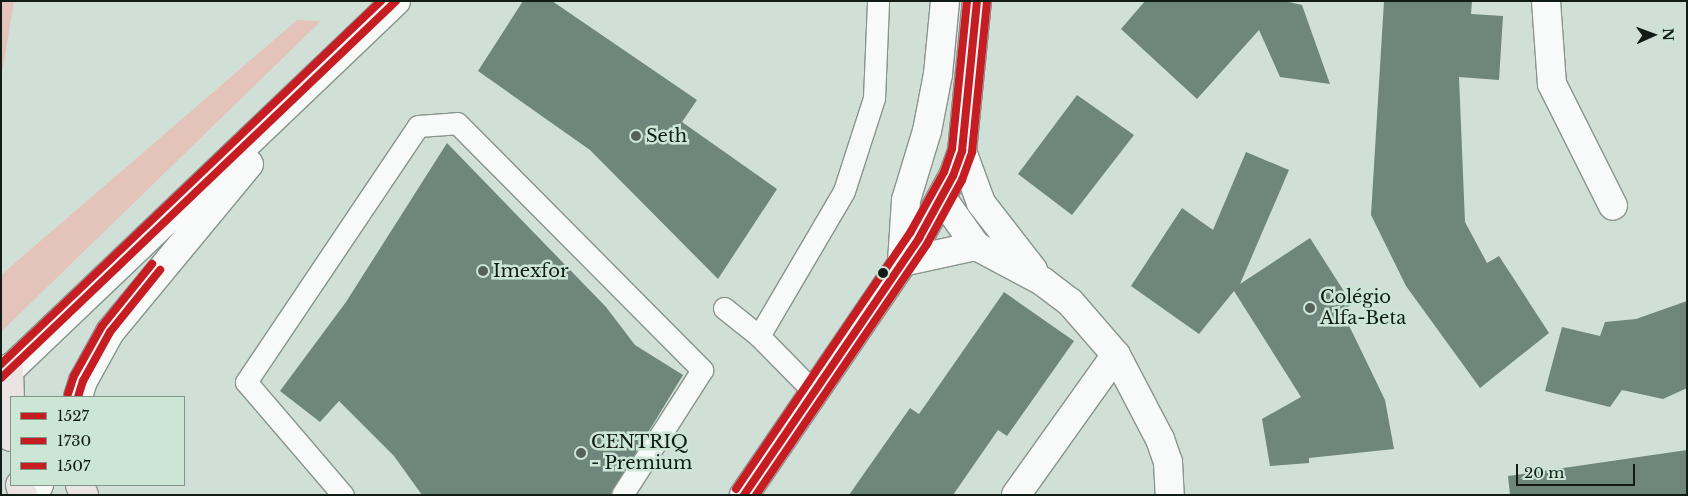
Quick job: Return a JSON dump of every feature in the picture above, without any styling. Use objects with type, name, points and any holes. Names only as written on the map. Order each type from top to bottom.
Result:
[{"type":"highway","points":[[5,373],[10,426]]},
{"type":"street","points":[[5,373],[328,69],[396,1]]},
{"type":"street","points":[[902,262],[906,200],[927,131],[938,74],[945,1]]},
{"type":"street","points":[[744,495],[902,262],[942,198],[962,151],[977,1]]},
{"type":"street","points":[[1546,1],[1552,84],[1613,206]]},
{"type":"street","points":[[78,396],[83,381],[110,332],[328,69]]},
{"type":"street","points":[[938,74],[938,176],[942,198],[976,246],[1042,281],[1070,302],[1116,355],[1160,439],[1168,462],[1170,495]]},
{"type":"street","points":[[962,151],[981,203],[1042,281]]},
{"type":"street","points":[[902,262],[976,246]]},
{"type":"street","points":[[1016,495],[1116,355]]},
{"type":"lane","points":[[759,336],[844,191],[874,98],[878,1]]},
{"type":"lane","points":[[343,495],[246,382],[418,126],[457,123],[702,370],[622,495]]},
{"type":"lane","points":[[724,308],[759,336],[814,392]]},
{"type":"shaded area","points":[[1,1],[14,1],[1,79]]},
{"type":"shaded area","points":[[297,20],[321,21],[1,332],[1,275]]},
{"type":"building","name":"Seth","points":[[523,1],[552,1],[697,100],[682,122],[777,189],[718,279],[590,150],[478,71]]},
{"type":"building","points":[[1145,1],[1285,1],[1302,5],[1330,84],[1280,77],[1259,30],[1197,99],[1121,29]]},
{"type":"building","points":[[1384,1],[1472,1],[1471,14],[1503,16],[1499,80],[1459,77],[1465,222],[1487,263],[1499,256],[1549,333],[1480,388],[1406,286],[1371,215]]},
{"type":"building","points":[[1077,95],[1134,135],[1072,215],[1018,174]]},
{"type":"building","points":[[447,143],[606,307],[635,345],[683,375],[610,495],[422,495],[394,456],[339,401],[320,422],[280,391],[346,302]]},
{"type":"building","points":[[1246,152],[1289,170],[1240,284],[1310,238],[1352,304],[1342,311],[1385,400],[1394,449],[1309,458],[1309,463],[1270,466],[1262,419],[1301,397],[1234,291],[1199,334],[1131,286],[1182,208],[1213,230]]},
{"type":"building","points":[[1004,292],[1074,341],[1007,436],[998,430],[953,495],[849,495],[910,408],[919,414]]},
{"type":"building","points":[[1687,301],[1687,388],[1663,399],[1622,390],[1610,407],[1545,391],[1562,327],[1600,336],[1605,322],[1636,319]]},
{"type":"building","points":[[1687,450],[1687,495],[1510,495],[1508,476]]},
{"type":"transit line","name":"1507","points":[[1,364],[381,1]]},
{"type":"transit line","name":"1527","points":[[1,378],[396,1]]},
{"type":"transit line","name":"1507","points":[[736,489],[910,233],[944,172],[952,149],[967,1]]},
{"type":"transit line","name":"1527","points":[[744,495],[919,238],[953,176],[962,151],[977,1]]},
{"type":"transit line","name":"1730","points":[[756,495],[927,244],[962,180],[972,152],[987,2]]},
{"type":"transit line","name":"1507","points":[[68,394],[74,376],[102,326],[152,264]]},
{"type":"transit line","name":"1527","points":[[78,396],[83,381],[110,332],[160,270]]},
{"type":"place","name":"Seth","points":[[636,136]]},
{"type":"place","name":"Imexfor","points":[[483,271]]},
{"type":"place","name":"Colégio Alfa-Beta","points":[[1310,308]]},
{"type":"place","name":"CENTRIQ - Premium","points":[[581,453]]}]
